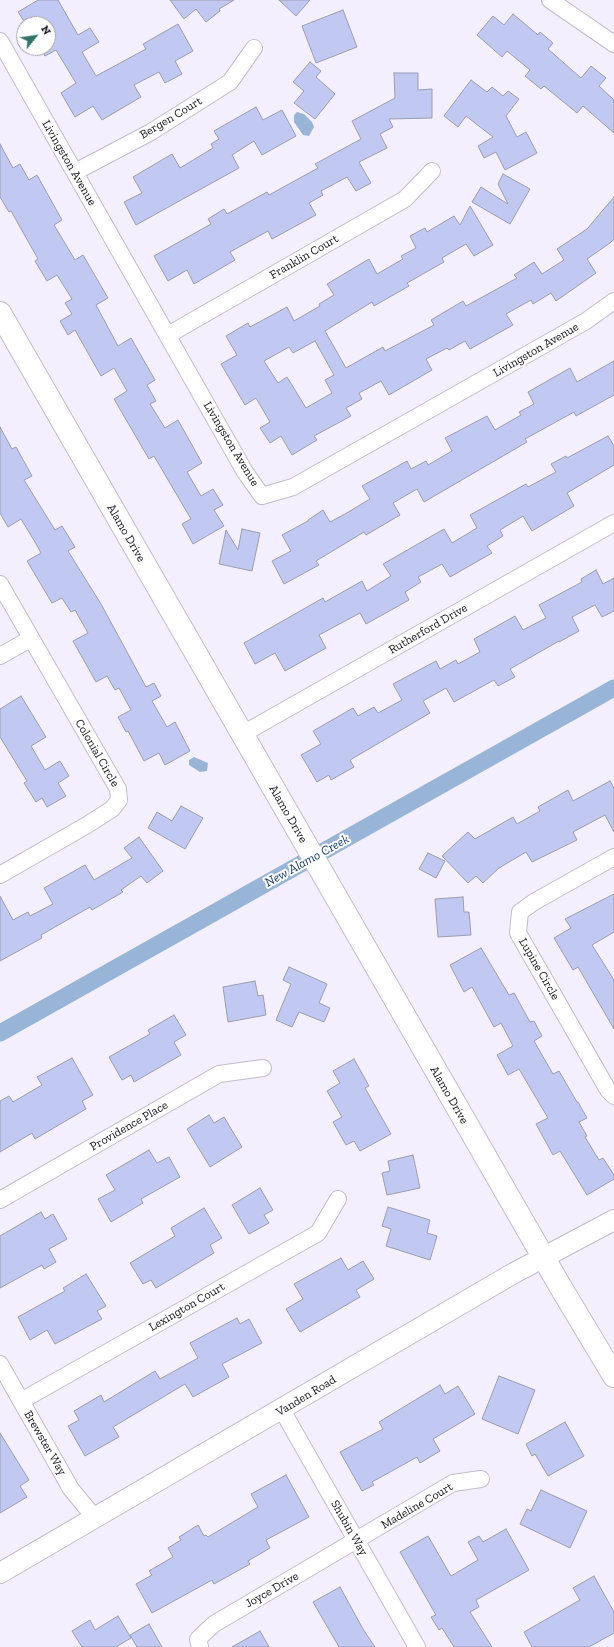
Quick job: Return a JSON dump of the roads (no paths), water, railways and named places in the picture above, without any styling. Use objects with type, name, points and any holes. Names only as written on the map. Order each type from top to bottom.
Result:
[{"type":"main road","name":"Alamo Drive","points":[[0,313],[543,1258],[614,1376]]},
{"type":"street","points":[[550,0],[614,44]]},
{"type":"street","name":"Livingston Avenue","points":[[0,40],[245,472],[262,496],[293,487],[586,321],[614,301]]},
{"type":"street","name":"Bergen Court","points":[[75,172],[151,132],[230,82],[254,48]]},
{"type":"street","name":"Franklin Court","points":[[168,335],[405,199],[432,171]]},
{"type":"street","name":"Rutherford Drive","points":[[241,734],[614,523]]},
{"type":"street","name":"Colonial Circle","points":[[0,584],[30,639],[115,784],[120,800],[112,809],[0,875]]},
{"type":"street","points":[[0,656],[30,639]]},
{"type":"street","name":"Lupine Circle","points":[[614,857],[534,902],[520,912],[518,933],[608,1090],[614,1096]]},
{"type":"street","name":"Providence Place","points":[[0,1200],[219,1074],[263,1068]]},
{"type":"street","name":"Lexington Court","points":[[21,1401],[318,1233],[338,1198]]},
{"type":"street","name":"Vanden Road","points":[[0,1573],[543,1258],[614,1220]]},
{"type":"street","name":"Brewster Way","points":[[0,1364],[71,1489],[95,1518]]},
{"type":"street","name":"Shubin Way","points":[[282,1410],[416,1647]]},
{"type":"street","name":"Madeline Court","points":[[357,1541],[453,1483],[480,1479]]},
{"type":"street","name":"Joyce Drive","points":[[200,1647],[198,1639],[214,1624],[357,1541]]},
{"type":"water","points":[[297,112],[304,114],[312,122],[314,127],[309,136],[303,135],[294,122],[294,115]]},
{"type":"water","points":[[194,757],[208,763],[207,771],[200,772],[189,765],[189,760]]},
{"type":"waterway","name":"New Alamo Creek","points":[[0,1033],[614,688]]}]
